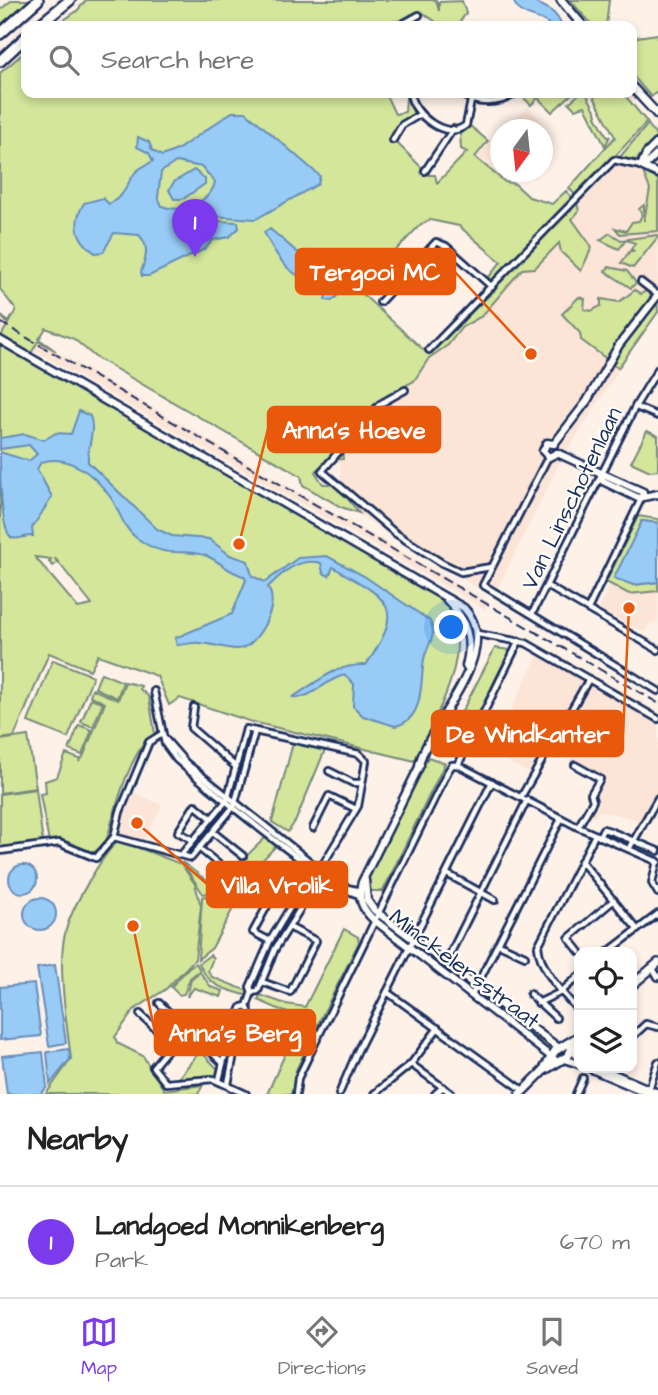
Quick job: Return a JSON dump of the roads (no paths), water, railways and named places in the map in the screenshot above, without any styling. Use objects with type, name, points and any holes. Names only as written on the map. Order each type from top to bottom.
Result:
[{"type":"highway","points":[[0,34],[38,0]]},
{"type":"highway","points":[[44,21],[70,0]]},
{"type":"highway","points":[[0,61],[21,42]]},
{"type":"main road","points":[[561,0],[579,21]]},
{"type":"main road","points":[[637,93],[658,122]]},
{"type":"main road","points":[[644,102],[658,116]]},
{"type":"main road","points":[[642,167],[646,154],[658,142]]},
{"type":"main road","points":[[642,167],[658,153]]},
{"type":"main road","points":[[642,167],[658,174]]},
{"type":"main road","points":[[554,444],[587,401],[620,345],[658,295]]},
{"type":"main road","points":[[0,340],[464,608],[477,630],[478,643],[365,877],[361,893]]},
{"type":"main road","points":[[554,444],[557,453],[601,475],[603,481],[638,498],[658,494]]},
{"type":"main road","points":[[554,444],[543,446],[548,457],[557,453]]},
{"type":"main road","points":[[443,596],[458,613],[466,628],[469,643],[464,674]]},
{"type":"main road","points":[[466,628],[469,624],[477,630]]},
{"type":"main road","points":[[469,643],[478,643]]},
{"type":"main road","name":"Minckelersstraat","points":[[361,893],[375,917],[410,948],[572,1052]]},
{"type":"main road","name":"Minckelersstraat","points":[[375,917],[445,964],[551,1055],[574,1063]]},
{"type":"main road","points":[[637,981],[655,965]]},
{"type":"main road","points":[[543,1071],[551,1055],[574,1038]]},
{"type":"main road","points":[[522,1092],[543,1071],[572,1052],[574,1047]]},
{"type":"main road","points":[[602,1073],[658,1093]]},
{"type":"main road","points":[[611,1073],[650,1091]]},
{"type":"street","points":[[408,21],[419,15]]},
{"type":"street","points":[[412,98],[419,115],[429,122],[453,129],[466,125],[471,101]]},
{"type":"street","points":[[467,98],[471,101],[496,101],[504,98]]},
{"type":"street","points":[[393,140],[402,125],[419,115]]},
{"type":"street","points":[[425,171],[453,129]]},
{"type":"street","points":[[429,350],[614,160],[642,167]]},
{"type":"street","points":[[380,302],[436,242],[446,246],[492,287]]},
{"type":"street","points":[[641,282],[658,295]]},
{"type":"street","name":"Van Linschotenlaan","points":[[548,457],[491,567],[484,587],[532,614],[601,475],[658,369]]},
{"type":"street","points":[[405,390],[380,404],[322,471],[395,533],[442,563],[461,572],[491,567]]},
{"type":"street","points":[[636,407],[658,416]]},
{"type":"street","points":[[588,610],[642,497]]},
{"type":"street","points":[[547,586],[658,650]]},
{"type":"street","points":[[532,614],[534,619],[658,691]]},
{"type":"street","points":[[477,630],[519,641],[658,719]]},
{"type":"street","points":[[458,765],[519,641]]},
{"type":"street","points":[[521,797],[589,679]]},
{"type":"street","points":[[0,851],[58,843],[96,858],[114,837],[120,812],[149,742],[163,736],[154,691]]},
{"type":"street","points":[[194,707],[191,728],[236,767]]},
{"type":"street","points":[[181,855],[226,797],[246,729],[364,756],[366,761],[356,809],[275,950],[258,991],[252,992]]},
{"type":"street","points":[[114,837],[191,858],[234,803],[255,731]]},
{"type":"street","name":"Minckelersstraat","points":[[163,736],[186,763],[226,797],[349,892],[361,893]]},
{"type":"street","points":[[296,1094],[298,1078],[452,765],[458,765],[561,819],[658,862],[652,883],[658,893]]},
{"type":"street","points":[[575,765],[600,779],[591,794],[593,800],[578,827]]},
{"type":"street","points":[[329,771],[354,783],[362,783]]},
{"type":"street","points":[[340,1094],[387,992],[492,782]]},
{"type":"street","points":[[313,828],[329,796],[356,809]]},
{"type":"street","points":[[629,849],[658,799]]},
{"type":"street","points":[[445,964],[527,800]]},
{"type":"street","points":[[193,840],[178,832],[195,805],[211,818]]},
{"type":"street","points":[[475,992],[561,819]]},
{"type":"street","points":[[578,1010],[561,992],[539,954],[538,946],[581,862],[603,829],[635,839],[658,851]]},
{"type":"street","points":[[213,832],[243,856]]},
{"type":"street","points":[[199,848],[229,873]]},
{"type":"street","points":[[581,862],[637,929]]},
{"type":"street","points":[[228,1084],[237,1039],[249,1011],[247,1006],[252,992],[250,987],[269,943],[291,906],[319,870]]},
{"type":"street","points":[[447,874],[495,900]]},
{"type":"street","points":[[275,950],[253,932],[274,895],[291,906]]},
{"type":"street","points":[[576,947],[569,938],[614,900]]},
{"type":"street","points":[[614,947],[658,914]]},
{"type":"street","points":[[262,982],[290,992],[316,941],[289,927]]},
{"type":"street","points":[[499,944],[525,956]]},
{"type":"street","points":[[655,965],[658,977]]},
{"type":"street","points":[[538,1003],[561,992],[574,980]]},
{"type":"street","points":[[387,992],[522,1092]]},
{"type":"street","points":[[530,994],[556,1018]]},
{"type":"street","points":[[159,1003],[223,1063]]},
{"type":"street","points":[[219,1080],[230,1034],[242,1007],[247,1006]]},
{"type":"street","points":[[140,1014],[172,1044],[153,1067],[166,1083],[219,1080],[247,1094]]},
{"type":"street","points":[[246,1018],[275,1030]]},
{"type":"street","points":[[637,1032],[646,1024],[658,1027]]},
{"type":"street","points":[[374,1094],[411,1064],[438,1028]]},
{"type":"street","points":[[650,1091],[658,1062]]},
{"type":"street","points":[[411,1064],[452,1094]]},
{"type":"street","points":[[576,1094],[583,1078]]},
{"type":"street","points":[[435,1094],[443,1087]]},
{"type":"water","points":[[513,0],[528,1],[548,9],[560,21],[544,21],[525,14],[516,7]]},
{"type":"water","points":[[232,112],[246,112],[320,176],[318,184],[256,219],[196,215],[196,220],[238,222],[239,228],[229,237],[213,240],[205,249],[149,276],[142,276],[141,272],[146,248],[139,235],[114,233],[103,252],[95,253],[89,248],[78,230],[80,210],[84,203],[103,198],[109,204],[115,200],[136,172],[153,161],[149,153],[137,147],[138,137],[149,142],[152,150],[162,156],[177,150]],"holes":[[[176,162],[202,167],[215,182],[208,195],[186,207],[162,206],[158,197],[161,172]]]},
{"type":"water","points":[[194,170],[205,179],[205,184],[183,199],[174,199],[169,190],[174,182]]},
{"type":"water","points":[[270,229],[297,252],[318,252],[330,256],[350,283],[332,301],[325,300],[327,288],[304,279],[282,262],[264,232]]},
{"type":"water","points":[[79,411],[90,416],[92,422],[88,462],[157,529],[172,536],[209,539],[230,555],[248,561],[252,576],[265,582],[298,558],[327,556],[364,576],[430,621],[433,632],[424,659],[419,699],[412,716],[395,726],[363,716],[353,706],[354,684],[345,675],[306,696],[293,697],[336,670],[366,665],[386,629],[386,606],[379,597],[333,567],[329,576],[323,573],[321,563],[306,562],[292,567],[280,576],[268,587],[271,606],[265,624],[258,636],[244,648],[197,643],[177,645],[175,638],[232,614],[246,580],[244,576],[207,556],[168,552],[141,541],[126,527],[111,498],[97,481],[80,468],[62,461],[41,462],[37,469],[52,497],[32,528],[33,536],[12,538],[8,533],[3,512],[0,452],[29,461],[37,454],[29,445],[0,449],[0,438],[25,434],[44,440],[56,433],[71,434]]},
{"type":"water","points":[[642,521],[658,523],[658,582],[633,585],[614,578]]},
{"type":"water","points":[[23,865],[33,869],[37,879],[33,889],[23,893],[13,889],[9,879],[13,869]]},
{"type":"water","points":[[40,898],[52,902],[56,914],[52,926],[40,930],[28,926],[24,914],[28,902]]},
{"type":"water","points":[[55,965],[66,1043],[49,1046],[37,968]]},
{"type":"water","points":[[34,984],[41,1036],[0,1040],[0,987]]},
{"type":"water","points":[[69,1049],[70,1059],[50,1084],[47,1052]]},
{"type":"water","points":[[43,1052],[47,1087],[41,1094],[7,1094],[2,1056]]},
{"type":"railway","points":[[0,322],[658,703]]},
{"type":"place","name":"Landgoed Monnikenberg","points":[[195,257]]},
{"type":"place","name":"Tergooi MC","points":[[531,354]]},
{"type":"place","name":"Anna's Hoeve","points":[[239,544]]},
{"type":"place","name":"De Windkanter","points":[[629,608]]},
{"type":"place","name":"Villa Vrolik","points":[[137,823]]},
{"type":"place","name":"Anna's Berg","points":[[133,926]]}]
